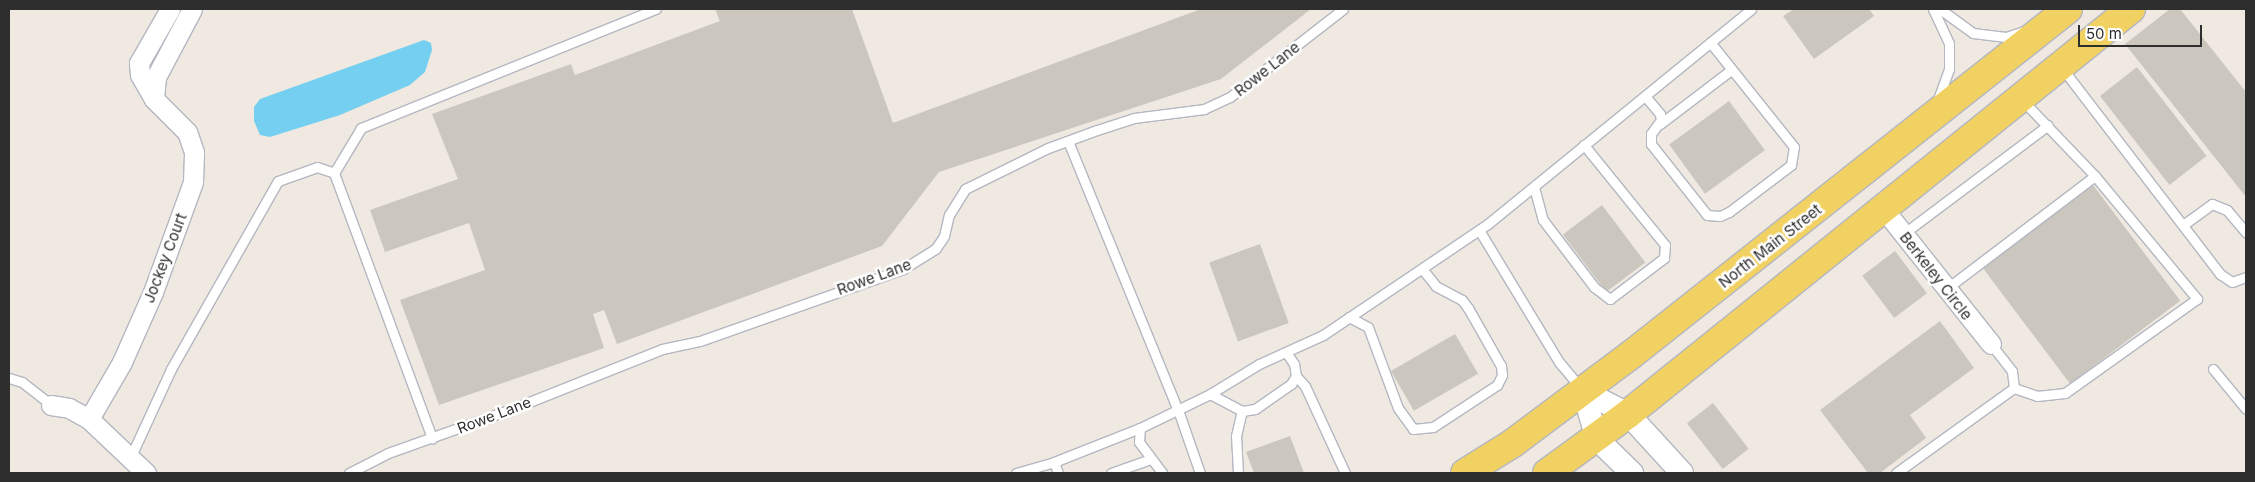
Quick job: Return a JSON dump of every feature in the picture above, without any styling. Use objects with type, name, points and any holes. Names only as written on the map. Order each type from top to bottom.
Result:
[{"type":"main road","points":[[1547,473],[1597,439],[1882,207],[2131,9]]},
{"type":"main road","name":"North Main Street","points":[[1465,473],[1512,443],[1583,391],[2059,16]]},
{"type":"street","name":"Jockey Court","points":[[89,419],[122,362],[153,292],[193,182],[194,152],[187,132],[154,99],[140,75],[139,63],[170,9]]},
{"type":"street","points":[[154,99],[156,77],[192,9]]},
{"type":"street","name":"Berkeley Circle","points":[[1882,207],[1945,289],[1991,344]]},
{"type":"street","points":[[1583,391],[1628,414],[1682,473]]},
{"type":"street","points":[[1583,391],[1597,439],[1632,473]]},
{"type":"street","points":[[51,405],[69,408],[89,419],[132,456],[146,473]]},
{"type":"lane","points":[[334,173],[361,128],[656,9]]},
{"type":"lane","name":"Rowe Lane","points":[[350,473],[365,462],[662,349],[700,341],[903,269],[936,248],[944,236],[949,215],[965,189],[1068,141],[1134,118],[1204,109],[1230,98],[1342,9]]},
{"type":"lane","points":[[1016,473],[1054,462],[1140,428],[1210,394],[1259,364],[1286,352],[1349,317],[1479,230],[1751,9]]},
{"type":"lane","points":[[1928,120],[1949,70],[1949,44],[1933,9]]},
{"type":"lane","points":[[1940,9],[1972,33],[2006,37],[2059,16]]},
{"type":"lane","points":[[1710,42],[1794,147],[1791,165],[1729,212],[1720,216],[1707,215],[1652,144],[1651,134],[1660,124],[1731,70]]},
{"type":"lane","points":[[2060,66],[2226,279],[2232,282],[2246,277]]},
{"type":"lane","points":[[1645,96],[1660,114],[1660,124]]},
{"type":"lane","points":[[2014,388],[2037,396],[2065,393],[2196,299],[2095,176],[2020,98]]},
{"type":"lane","points":[[1903,234],[2048,125]]},
{"type":"lane","points":[[1068,141],[1178,410],[1200,473]]},
{"type":"lane","points":[[1534,187],[1543,220],[1594,287],[1610,299],[1664,258],[1665,245],[1584,145]]},
{"type":"lane","points":[[132,456],[171,369],[278,181],[317,167],[334,173]]},
{"type":"lane","points":[[334,173],[432,438]]},
{"type":"lane","points":[[1945,289],[2095,176]]},
{"type":"lane","points":[[2183,225],[2212,204],[2228,210],[2246,233]]},
{"type":"lane","points":[[1479,230],[1560,362],[1583,391]]},
{"type":"lane","points":[[1349,317],[1368,327],[1398,408],[1412,429],[1433,427],[1497,385],[1502,375],[1501,366],[1468,308],[1462,300],[1436,286],[1422,269]]},
{"type":"lane","points":[[1991,344],[2012,371],[2014,388]]},
{"type":"lane","points":[[1286,352],[1294,364],[1296,376],[1305,386],[1345,473]]},
{"type":"lane","points":[[2213,369],[2246,409]]},
{"type":"lane","points":[[1210,394],[1242,411],[1255,408],[1292,384],[1296,376]]},
{"type":"lane","points":[[9,378],[22,382],[51,405]]},
{"type":"lane","points":[[1896,473],[2014,388]]},
{"type":"lane","points":[[1238,473],[1236,436],[1242,411]]},
{"type":"lane","points":[[1140,428],[1139,442],[1162,473]]},
{"type":"lane","points":[[1111,473],[1151,459]]},
{"type":"lane","points":[[1054,462],[1058,473]]},
{"type":"water","points":[[424,40],[431,43],[432,50],[425,72],[410,85],[340,115],[270,137],[260,135],[254,121],[254,107],[260,99]]},
{"type":"building","points":[[715,9],[852,9],[893,123],[1201,9],[1311,9],[1221,79],[939,172],[882,246],[617,344],[604,310],[593,314],[604,348],[439,405],[400,300],[485,270],[469,223],[385,252],[370,210],[458,179],[432,114],[571,64],[575,75],[720,21]]},
{"type":"building","points":[[1794,9],[1869,9],[1874,16],[1814,59],[1783,16]]},
{"type":"building","points":[[2170,9],[2180,9],[2246,92],[2246,197],[2125,44]]},
{"type":"building","points":[[2137,67],[2207,156],[2170,185],[2100,96]]},
{"type":"building","points":[[1729,101],[1765,150],[1705,194],[1669,144]]},
{"type":"building","points":[[2093,185],[2180,301],[2070,384],[1983,268]]},
{"type":"building","points":[[1602,205],[1645,263],[1606,292],[1563,234]]},
{"type":"building","points":[[1260,244],[1289,323],[1238,341],[1209,262]]},
{"type":"building","points":[[1895,251],[1927,293],[1894,318],[1862,276]]},
{"type":"building","points":[[1940,321],[1974,368],[1910,415],[1926,438],[1880,473],[1868,473],[1820,410]]},
{"type":"building","points":[[1455,334],[1478,374],[1414,411],[1391,371]]},
{"type":"building","points":[[1713,403],[1749,449],[1723,469],[1687,423]]},
{"type":"building","points":[[1290,436],[1304,473],[1254,473],[1246,452]]}]
